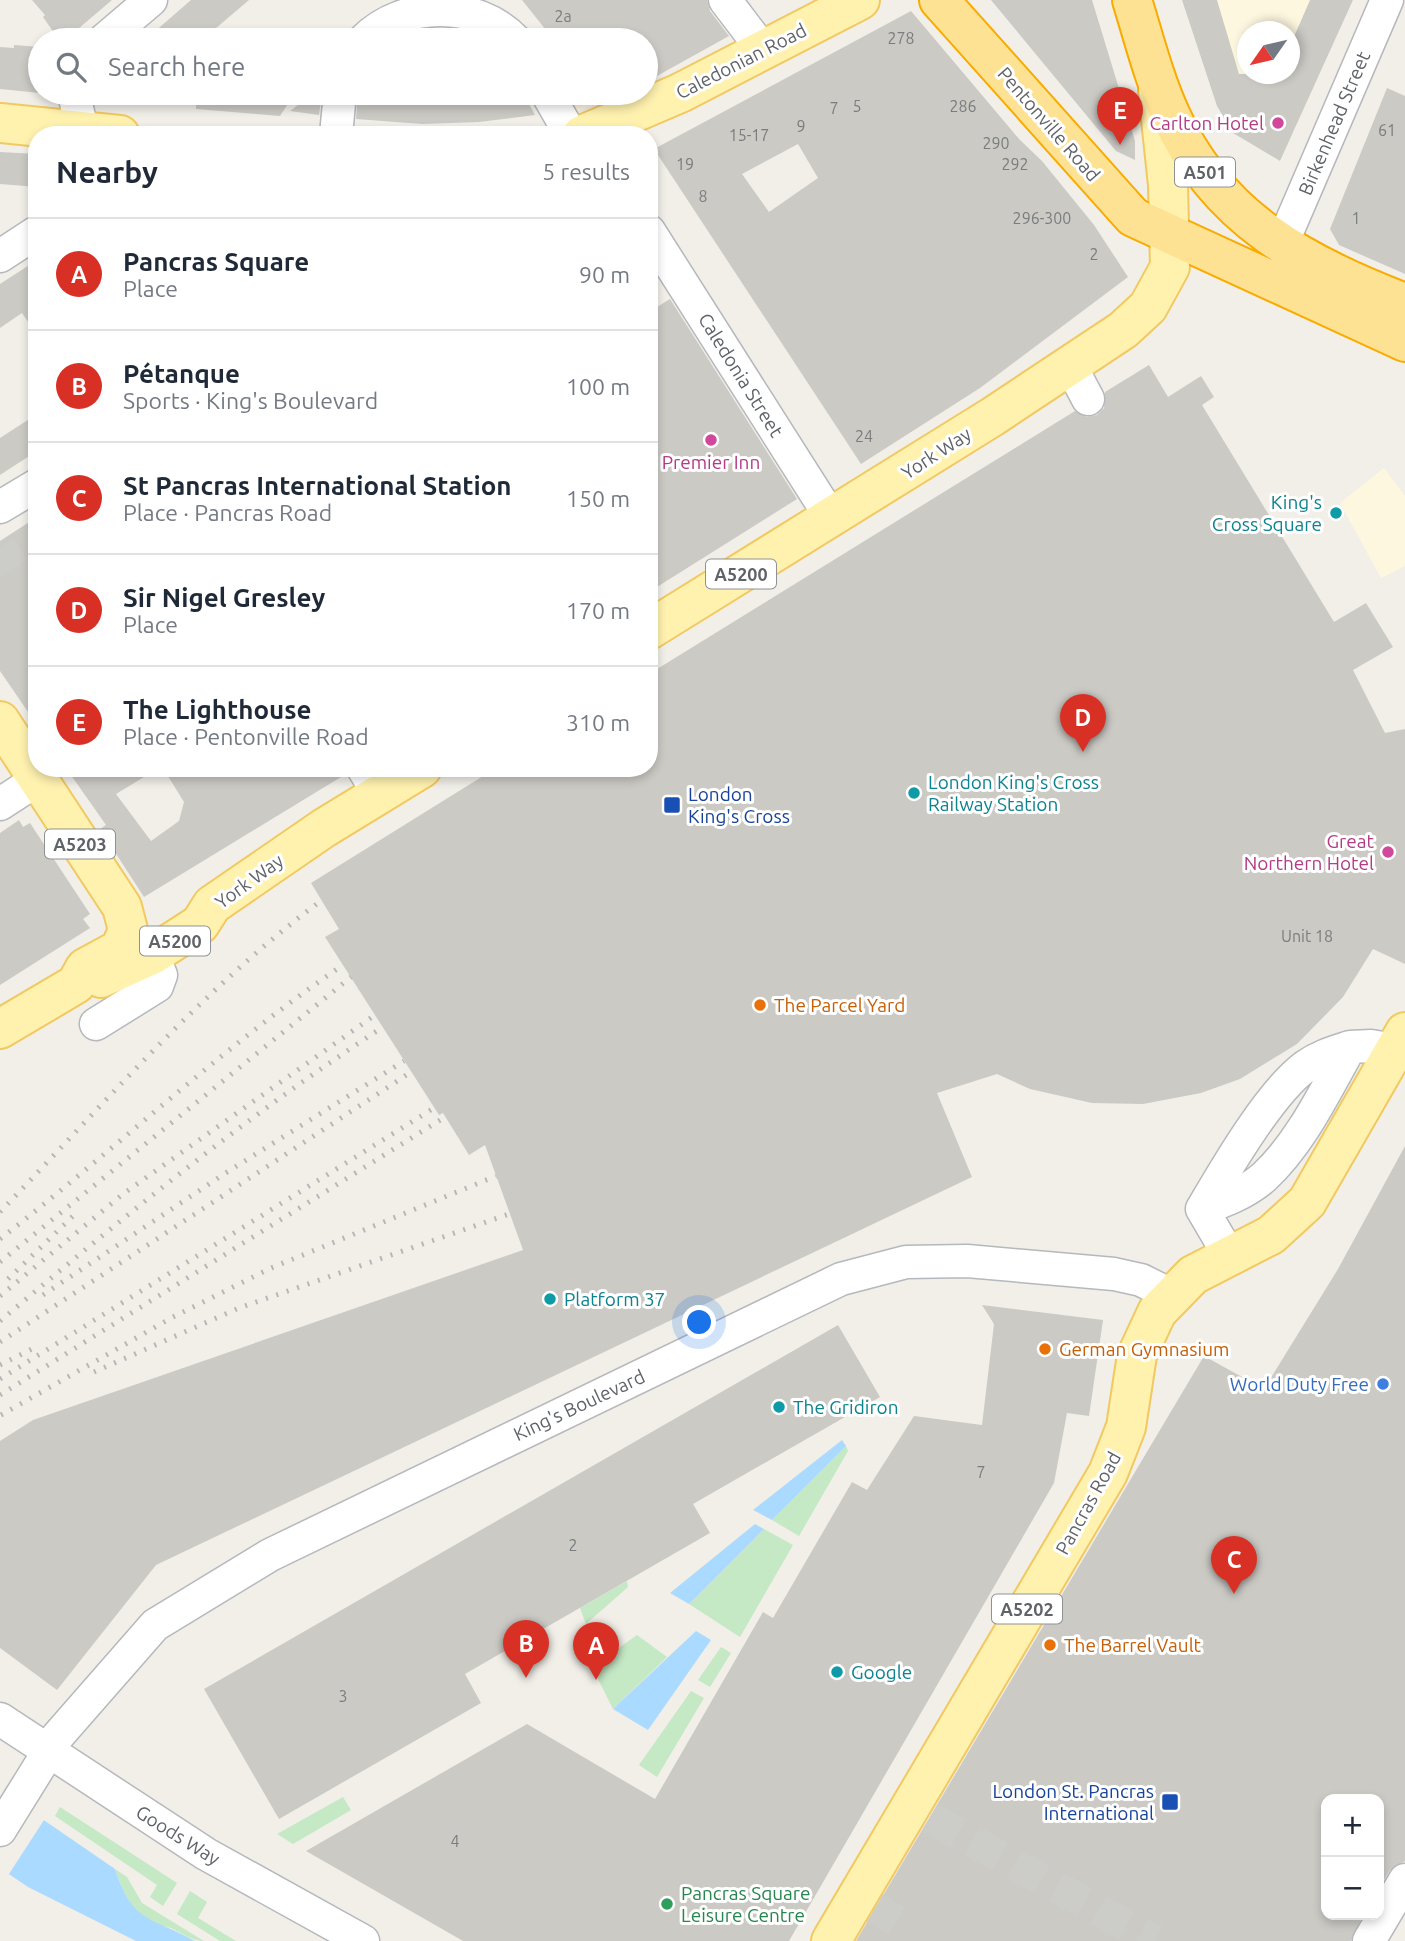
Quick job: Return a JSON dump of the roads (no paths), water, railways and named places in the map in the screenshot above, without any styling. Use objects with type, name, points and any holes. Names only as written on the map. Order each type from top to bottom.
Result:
[{"type":"highway","name":"Pentonville Road","points":[[939,0],[1133,217],[1180,253],[1238,263],[1313,302],[1405,342]]},
{"type":"highway","name":"A501","points":[[1132,0],[1155,78],[1172,118],[1199,163],[1233,205],[1282,246],[1347,281],[1405,303]]},
{"type":"main road","name":"Caledonian Road","points":[[658,102],[860,0]]},
{"type":"main road","name":"A5200","points":[[1155,78],[1180,253]]},
{"type":"main road","name":"Caledonian Road","points":[[602,126],[652,105]]},
{"type":"main road","points":[[0,124],[72,122]]},
{"type":"main road","name":"York Way","points":[[658,625],[832,519],[1070,365],[1137,318],[1156,296],[1180,253]]},
{"type":"main road","name":"A5203","points":[[0,721],[28,766]]},
{"type":"main road","name":"A5203","points":[[35,777],[139,929]]},
{"type":"main road","name":"York Way","points":[[0,1029],[82,975],[90,984],[139,929],[200,925],[201,907],[323,829],[371,781]]},
{"type":"main road","name":"A5203","points":[[82,975],[125,942],[128,924],[139,929]]},
{"type":"main road","name":"Pancras Road","points":[[831,1941],[866,1903],[920,1812],[1108,1474],[1126,1427],[1133,1374],[1140,1346],[1153,1318],[1193,1275],[1271,1235],[1307,1202],[1326,1174],[1399,1041]]},
{"type":"street","points":[[118,28],[152,0]]},
{"type":"street","points":[[725,0],[763,50]]},
{"type":"street","name":"Birkenhead Street","points":[[1282,246],[1387,0]]},
{"type":"street","points":[[375,28],[402,10],[435,2],[469,4],[485,10],[503,28]]},
{"type":"street","points":[[337,126],[339,105]]},
{"type":"street","points":[[558,105],[576,126]]},
{"type":"street","points":[[0,256],[28,238]]},
{"type":"street","name":"Caledonia Street","points":[[658,245],[832,519]]},
{"type":"street","points":[[1070,365],[1088,400]]},
{"type":"street","points":[[0,507],[28,490]]},
{"type":"street","points":[[0,804],[37,780]]},
{"type":"street","points":[[96,1024],[157,986],[161,975],[139,929]]},
{"type":"street","points":[[1229,1255],[1202,1209],[1233,1198],[1262,1179],[1282,1159],[1350,1047],[1399,1041]]},
{"type":"street","name":"King's Boulevard","points":[[57,1737],[155,1625],[270,1555],[841,1279],[906,1262],[967,1261],[1114,1274],[1141,1280],[1171,1296]]},
{"type":"street","name":"Goods Way","points":[[0,1718],[206,1854],[363,1941]]},
{"type":"street","points":[[0,1830],[35,1774]]},
{"type":"street","points":[[1369,1941],[1405,1880]]},
{"type":"street","points":[[1389,1941],[1405,1920]]},
{"type":"water","points":[[842,1440],[846,1446],[772,1520],[753,1510]]},
{"type":"water","points":[[755,1524],[764,1529],[689,1604],[670,1593]]},
{"type":"water","points":[[696,1631],[711,1640],[648,1730],[613,1709]]},
{"type":"water","points":[[0,1790],[115,1869],[129,1900],[145,1916],[195,1941],[136,1941],[28,1887],[0,1868]]},
{"type":"tunnel","points":[[0,547],[14,569]]},
{"type":"tunnel","points":[[930,1818],[1155,1941]]},
{"type":"tunnel","points":[[875,1908],[897,1921]]},
{"type":"railway","points":[[0,1212],[195,1010],[236,971],[322,900]]},
{"type":"railway","points":[[0,1239],[212,1064],[343,965]]},
{"type":"railway","points":[[0,1262],[351,977]]},
{"type":"railway","points":[[0,1296],[123,1194],[375,1015]]},
{"type":"railway","points":[[0,1321],[235,1131],[383,1027]]},
{"type":"railway","points":[[43,1295],[224,1174],[404,1061]]},
{"type":"railway","points":[[0,1342],[411,1072]]},
{"type":"railway","points":[[0,1379],[434,1108]]},
{"type":"railway","points":[[0,1395],[445,1117]]},
{"type":"railway","points":[[1,1415],[173,1317],[271,1268],[496,1176]]},
{"type":"railway","points":[[94,1372],[239,1308],[509,1214]]},
{"type":"railway","points":[[8,1279],[73,1216]]},
{"type":"railway","points":[[0,1365],[34,1348]]},
{"type":"place","name":"Carlton Hotel","points":[[1278,123]]},
{"type":"place","name":"The Lighthouse","points":[[1120,145]]},
{"type":"place","name":"Premier Inn","points":[[711,440]]},
{"type":"place","name":"King's Cross Square","points":[[1336,513]]},
{"type":"place","name":"Sir Nigel Gresley","points":[[1083,752]]},
{"type":"place","name":"London King's Cross Railway Station","points":[[914,793]]},
{"type":"place","name":"London King's Cross","points":[[672,805]]},
{"type":"place","name":"Great Northern Hotel","points":[[1388,852]]},
{"type":"place","name":"The Parcel Yard","points":[[760,1005]]},
{"type":"place","name":"Platform 37","points":[[550,1299]]},
{"type":"place","name":"German Gymnasium","points":[[1045,1349]]},
{"type":"place","name":"World Duty Free","points":[[1383,1384]]},
{"type":"place","name":"The Gridiron","points":[[779,1407]]},
{"type":"place","name":"St Pancras International Station","points":[[1234,1594]]},
{"type":"place","name":"The Barrel Vault","points":[[1050,1645]]},
{"type":"place","name":"Google","points":[[837,1672]]},
{"type":"place","name":"Pétanque","points":[[526,1678]]},
{"type":"place","name":"Pancras Square","points":[[596,1680]]},
{"type":"place","name":"London St. Pancras International","points":[[1170,1802]]},
{"type":"place","name":"Pancras Square Leisure Centre","points":[[667,1904]]}]
